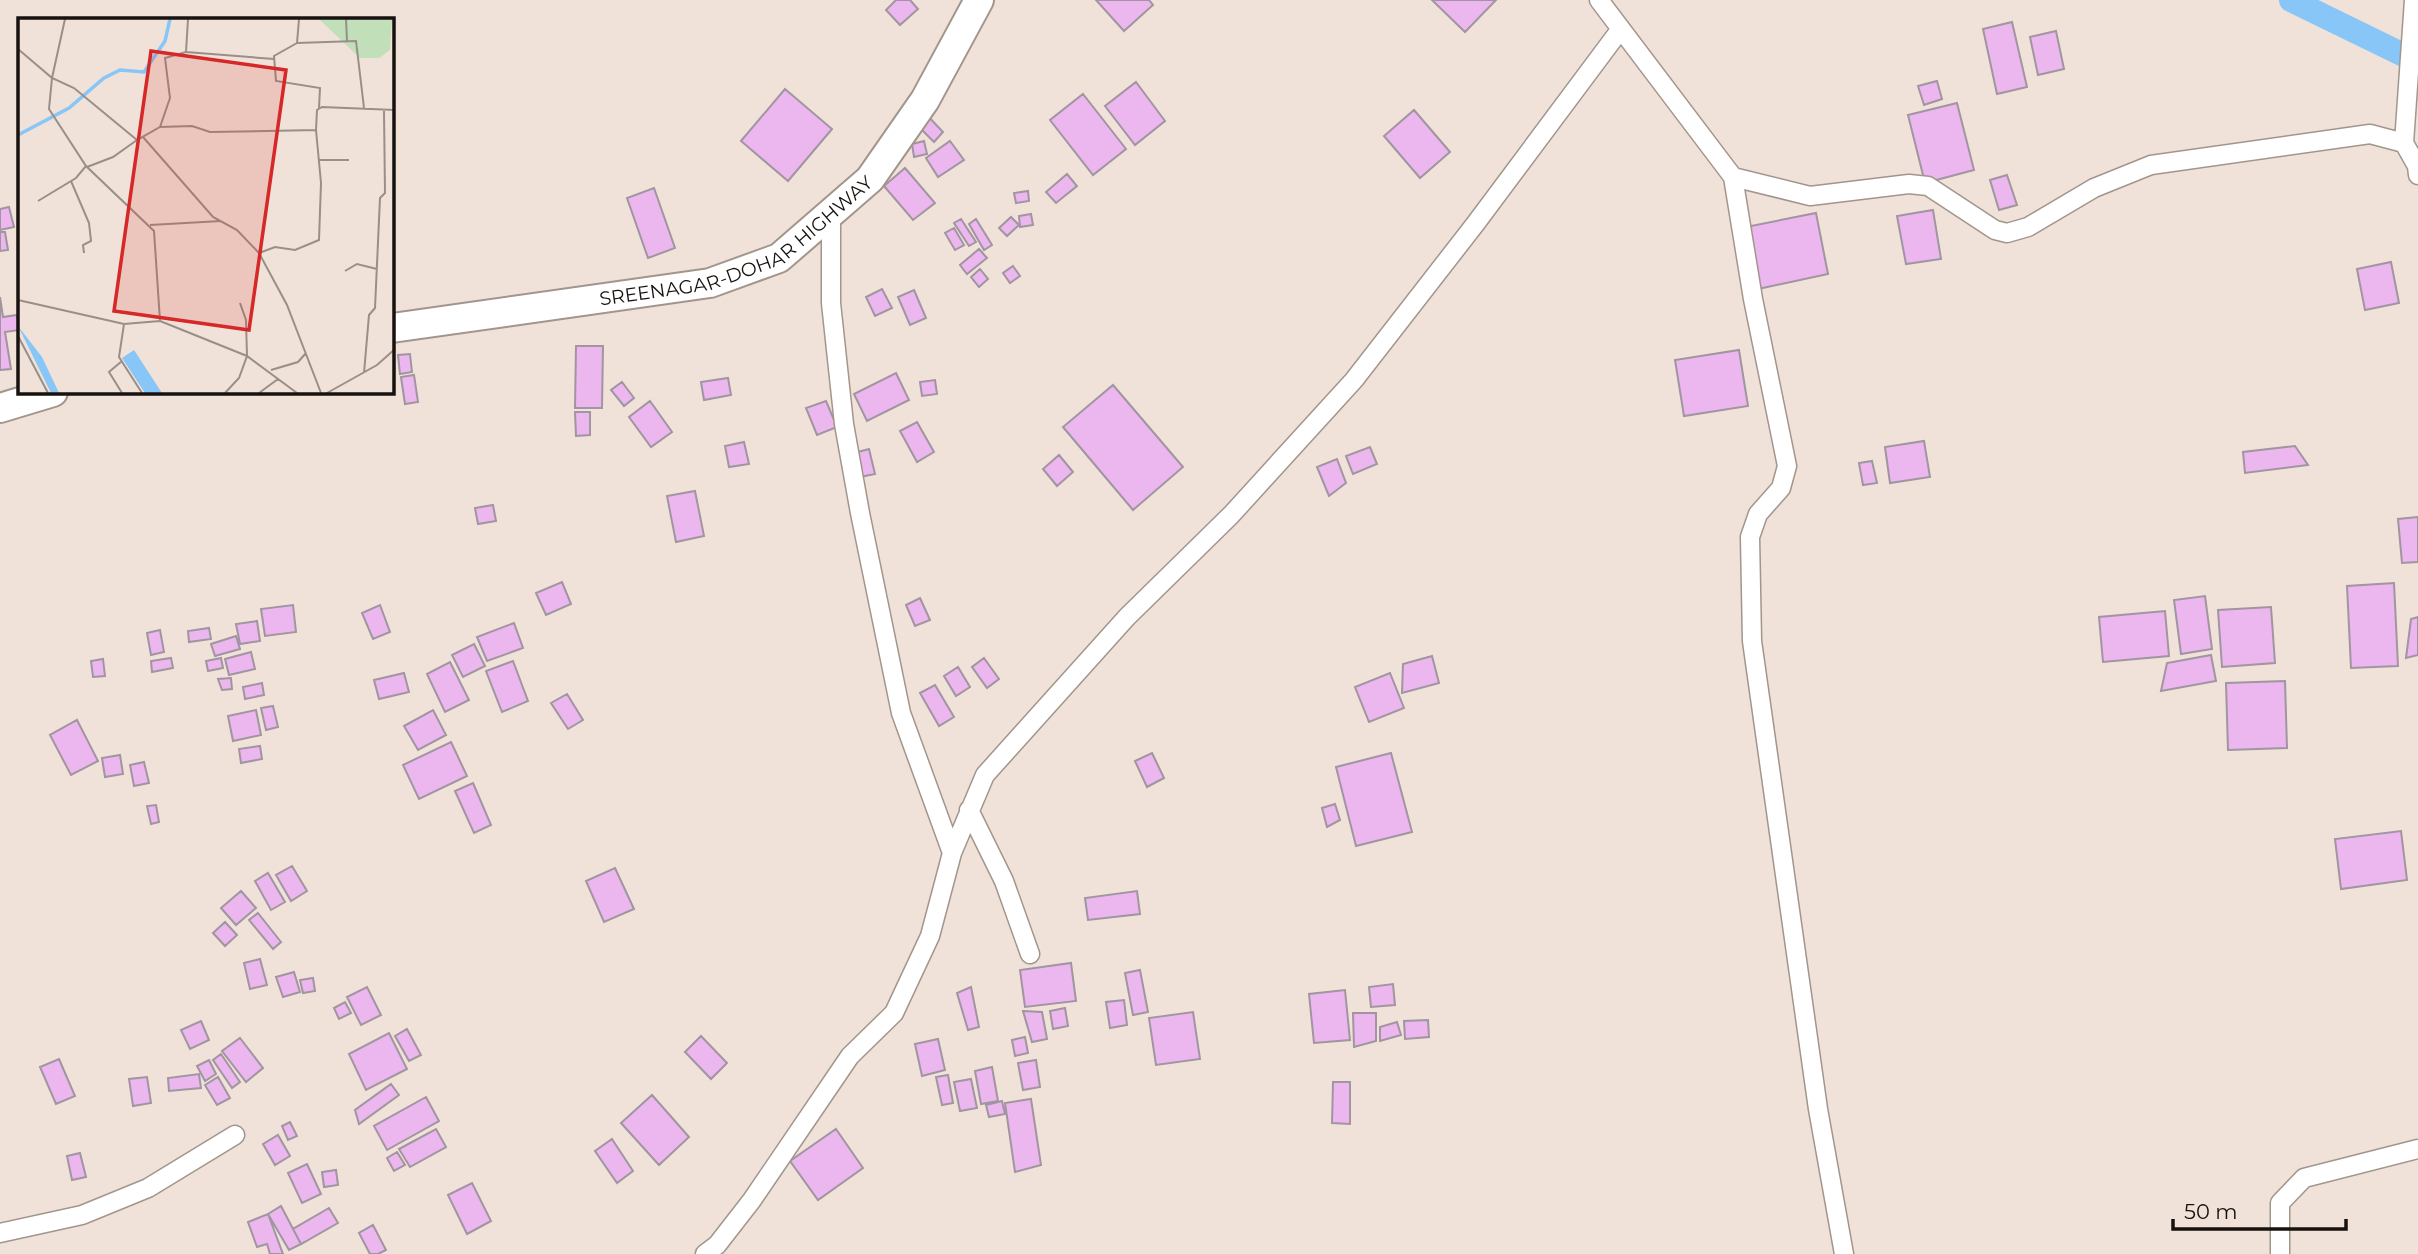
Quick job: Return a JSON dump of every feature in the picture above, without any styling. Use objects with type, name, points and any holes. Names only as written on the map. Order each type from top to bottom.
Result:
[{"type":"main road","name":"SREENAGAR-DOHAR HIGHWAY","points":[[394,328],[710,283],[779,258],[870,179],[925,100],[979,0]]},
{"type":"main road","points":[[0,408],[46,394]]},
{"type":"street","points":[[1599,0],[1733,177],[1753,299],[1787,466],[1781,488],[1758,514],[1750,537],[1752,641],[1818,1109],[1844,1254]]},
{"type":"street","points":[[2414,3],[2406,85],[2404,143],[2417,166],[2418,175]]},
{"type":"street","points":[[715,1251],[850,1056],[894,1013],[930,936],[952,853],[985,775],[1128,617],[1231,515],[1354,380],[1476,223],[1620,30]]},
{"type":"street","points":[[1733,177],[1810,196],[1909,184],[1928,186],[1995,230],[2007,233],[2028,227],[2094,188],[2151,165],[2370,134],[2404,143]]},
{"type":"street","points":[[831,215],[831,303],[844,424],[860,513],[901,713],[952,853]]},
{"type":"street","points":[[969,810],[1004,881],[1030,954]]},
{"type":"street","points":[[0,1233],[82,1215],[148,1188],[235,1135]]},
{"type":"street","points":[[2280,1254],[2280,1203],[2304,1178],[2418,1149]]},
{"type":"building","points":[[896,0],[910,0],[918,9],[900,25],[886,10]]},
{"type":"building","points":[[1096,0],[1149,0],[1153,5],[1124,31]]},
{"type":"building","points":[[1432,0],[1496,0],[1465,32]]},
{"type":"building","points":[[2012,22],[2027,87],[1997,94],[1983,29]]},
{"type":"building","points":[[2056,31],[2064,69],[2038,75],[2030,37]]},
{"type":"building","points":[[1937,81],[1942,99],[1924,105],[1918,86]]},
{"type":"building","points":[[1136,82],[1165,121],[1135,145],[1105,106]]},
{"type":"building","points":[[785,89],[832,129],[788,181],[741,141]]},
{"type":"building","points":[[1083,94],[1126,149],[1093,175],[1050,120]]},
{"type":"building","points":[[1957,103],[1974,170],[1925,183],[1908,115]]},
{"type":"building","points":[[1414,110],[1450,152],[1420,178],[1384,136]]},
{"type":"building","points":[[925,113],[943,132],[934,142],[915,123]]},
{"type":"building","points":[[924,141],[927,154],[914,157],[912,144]]},
{"type":"building","points":[[950,141],[964,160],[938,177],[926,158]]},
{"type":"building","points":[[905,168],[935,203],[913,220],[884,186]]},
{"type":"building","points":[[1067,174],[1077,186],[1056,203],[1046,192]]},
{"type":"building","points":[[2007,175],[2017,205],[1999,210],[1990,180]]},
{"type":"building","points":[[654,188],[675,248],[648,258],[627,198]]},
{"type":"building","points":[[1028,191],[1029,201],[1016,203],[1014,193]]},
{"type":"building","points":[[9,207],[14,227],[0,230],[0,209]]},
{"type":"building","points":[[1933,210],[1941,259],[1906,264],[1897,216]]},
{"type":"building","points":[[1816,213],[1828,274],[1758,289],[1746,227]]},
{"type":"building","points":[[1031,214],[1033,225],[1020,227],[1019,216]]},
{"type":"building","points":[[1011,217],[1019,225],[1007,236],[999,228]]},
{"type":"building","points":[[961,219],[976,242],[969,246],[954,223]]},
{"type":"building","points":[[976,219],[992,245],[984,250],[969,224]]},
{"type":"building","points":[[954,228],[964,245],[955,250],[945,233]]},
{"type":"building","points":[[0,232],[5,232],[8,250],[0,251]]},
{"type":"building","points":[[979,249],[987,258],[967,274],[960,265]]},
{"type":"building","points":[[2391,262],[2399,303],[2365,310],[2357,269]]},
{"type":"building","points":[[1013,266],[1020,276],[1010,283],[1003,273]]},
{"type":"building","points":[[980,269],[988,279],[979,287],[971,277]]},
{"type":"building","points":[[882,289],[892,308],[875,316],[866,297]]},
{"type":"building","points":[[914,290],[926,318],[910,325],[898,297]]},
{"type":"building","points":[[0,297],[3,317],[17,315],[18,330],[5,332],[11,369],[0,370]]},
{"type":"building","points":[[576,346],[603,346],[602,408],[575,408]]},
{"type":"building","points":[[1739,350],[1748,406],[1684,416],[1675,360]]},
{"type":"building","points":[[410,354],[412,372],[400,374],[398,355]]},
{"type":"building","points":[[896,373],[909,400],[867,421],[854,394]]},
{"type":"building","points":[[414,375],[418,402],[405,404],[401,377]]},
{"type":"building","points":[[728,378],[731,395],[704,400],[701,382]]},
{"type":"building","points":[[935,380],[937,394],[922,396],[920,382]]},
{"type":"building","points":[[622,382],[634,398],[624,406],[611,390]]},
{"type":"building","points":[[1113,385],[1183,467],[1133,510],[1063,427]]},
{"type":"building","points":[[650,401],[672,432],[651,447],[629,417]]},
{"type":"building","points":[[826,401],[837,427],[817,435],[806,408]]},
{"type":"building","points":[[575,412],[590,412],[590,435],[576,436]]},
{"type":"building","points":[[917,422],[934,452],[917,462],[900,431]]},
{"type":"building","points":[[1924,441],[1930,477],[1890,483],[1885,447]]},
{"type":"building","points":[[744,442],[749,464],[729,467],[725,446]]},
{"type":"building","points":[[2295,446],[2308,465],[2245,473],[2243,452]]},
{"type":"building","points":[[1370,447],[1377,464],[1353,474],[1346,456]]},
{"type":"building","points":[[869,449],[875,474],[860,477],[854,453]]},
{"type":"building","points":[[1059,455],[1073,472],[1057,486],[1043,469]]},
{"type":"building","points":[[1337,459],[1346,483],[1329,496],[1317,467]]},
{"type":"building","points":[[1872,461],[1877,483],[1863,485],[1859,463]]},
{"type":"building","points":[[695,491],[704,536],[676,542],[667,496]]},
{"type":"building","points":[[493,505],[496,521],[478,524],[475,508]]},
{"type":"building","points":[[2418,517],[2418,562],[2402,563],[2398,519]]},
{"type":"building","points":[[562,582],[571,604],[546,615],[536,593]]},
{"type":"building","points":[[2394,583],[2398,666],[2351,668],[2347,586]]},
{"type":"building","points":[[2205,596],[2212,649],[2181,654],[2174,600]]},
{"type":"building","points":[[920,598],[930,620],[915,626],[906,605]]},
{"type":"building","points":[[293,605],[296,632],[265,636],[261,609]]},
{"type":"building","points":[[380,605],[390,632],[373,639],[362,613]]},
{"type":"building","points":[[2271,607],[2275,663],[2222,667],[2218,610]]},
{"type":"building","points":[[2165,611],[2169,656],[2103,662],[2099,617]]},
{"type":"building","points":[[2418,617],[2418,655],[2406,658],[2411,619]]},
{"type":"building","points":[[257,621],[260,641],[240,644],[236,624]]},
{"type":"building","points":[[514,623],[523,648],[487,661],[477,637]]},
{"type":"building","points":[[209,628],[211,639],[189,642],[188,631]]},
{"type":"building","points":[[160,630],[164,652],[151,655],[147,633]]},
{"type":"building","points":[[236,636],[240,649],[215,656],[211,644]]},
{"type":"building","points":[[474,644],[485,666],[463,677],[452,655]]},
{"type":"building","points":[[251,652],[255,669],[229,675],[225,659]]},
{"type":"building","points":[[2211,655],[2216,681],[2161,691],[2167,663]]},
{"type":"building","points":[[1432,656],[1439,683],[1402,693],[1403,664]]},
{"type":"building","points":[[171,658],[173,668],[152,672],[151,661]]},
{"type":"building","points":[[221,658],[223,668],[208,671],[206,661]]},
{"type":"building","points":[[984,658],[999,679],[987,688],[972,667]]},
{"type":"building","points":[[103,659],[105,676],[93,677],[91,661]]},
{"type":"building","points":[[513,661],[528,701],[502,712],[486,671]]},
{"type":"building","points":[[450,662],[469,700],[445,712],[427,674]]},
{"type":"building","points":[[958,667],[970,687],[956,696],[944,676]]},
{"type":"building","points":[[404,673],[409,692],[379,699],[374,680]]},
{"type":"building","points":[[1390,673],[1404,708],[1369,722],[1355,687]]},
{"type":"building","points":[[231,678],[232,689],[222,690],[218,679]]},
{"type":"building","points":[[2285,681],[2287,748],[2228,750],[2226,683]]},
{"type":"building","points":[[262,683],[264,695],[245,699],[243,687]]},
{"type":"building","points":[[935,685],[954,717],[939,726],[920,693]]},
{"type":"building","points":[[567,694],[583,720],[568,729],[551,703]]},
{"type":"building","points":[[273,706],[278,727],[266,730],[261,708]]},
{"type":"building","points":[[256,710],[261,735],[233,741],[228,716]]},
{"type":"building","points":[[433,710],[446,735],[418,750],[404,726]]},
{"type":"building","points":[[77,720],[98,761],[71,775],[50,735]]},
{"type":"building","points":[[451,742],[467,776],[419,799],[403,765]]},
{"type":"building","points":[[260,746],[262,759],[241,763],[239,749]]},
{"type":"building","points":[[1152,753],[1164,778],[1147,787],[1135,761]]},
{"type":"building","points":[[1391,753],[1412,832],[1356,846],[1336,767]]},
{"type":"building","points":[[120,755],[123,774],[105,777],[102,758]]},
{"type":"building","points":[[144,762],[149,783],[134,786],[130,765]]},
{"type":"building","points":[[473,783],[491,825],[474,833],[455,791]]},
{"type":"building","points":[[1335,804],[1340,820],[1327,827],[1322,808]]},
{"type":"building","points":[[156,805],[159,822],[151,824],[147,806]]},
{"type":"building","points":[[2401,831],[2407,880],[2341,889],[2335,839]]},
{"type":"building","points":[[292,866],[307,891],[291,901],[276,875]]},
{"type":"building","points":[[615,868],[634,909],[604,922],[586,881]]},
{"type":"building","points":[[268,873],[285,902],[271,910],[255,881]]},
{"type":"building","points":[[241,891],[256,908],[236,925],[221,908]]},
{"type":"building","points":[[1137,891],[1140,914],[1088,920],[1085,898]]},
{"type":"building","points":[[258,913],[281,942],[273,949],[249,920]]},
{"type":"building","points":[[225,922],[237,935],[225,946],[213,933]]},
{"type":"building","points":[[260,959],[267,985],[250,989],[244,963]]},
{"type":"building","points":[[1071,963],[1076,1001],[1025,1007],[1020,970]]},
{"type":"building","points":[[1140,970],[1148,1012],[1133,1015],[1125,973]]},
{"type":"building","points":[[294,972],[300,992],[283,997],[276,977]]},
{"type":"building","points":[[313,978],[315,991],[303,993],[300,980]]},
{"type":"building","points":[[1393,984],[1395,1005],[1371,1007],[1369,987]]},
{"type":"building","points":[[367,987],[381,1015],[361,1025],[347,997]]},
{"type":"building","points":[[971,987],[979,1027],[968,1030],[957,993]]},
{"type":"building","points":[[1345,990],[1350,1040],[1314,1043],[1309,994]]},
{"type":"building","points":[[1124,1000],[1127,1025],[1110,1028],[1106,1002]]},
{"type":"building","points":[[345,1002],[351,1013],[339,1019],[334,1008]]},
{"type":"building","points":[[1065,1008],[1068,1026],[1053,1029],[1050,1011]]},
{"type":"building","points":[[1023,1011],[1042,1012],[1047,1039],[1032,1042]]},
{"type":"building","points":[[1193,1012],[1200,1059],[1156,1065],[1149,1018]]},
{"type":"building","points":[[1353,1013],[1376,1013],[1376,1041],[1354,1047]]},
{"type":"building","points":[[1428,1020],[1429,1037],[1405,1039],[1404,1021]]},
{"type":"building","points":[[201,1021],[209,1040],[190,1049],[181,1030]]},
{"type":"building","points":[[1397,1022],[1401,1035],[1380,1041],[1380,1027]]},
{"type":"building","points":[[407,1029],[421,1055],[409,1061],[395,1036]]},
{"type":"building","points":[[389,1033],[407,1069],[366,1090],[349,1054]]},
{"type":"building","points":[[701,1036],[727,1063],[711,1079],[685,1052]]},
{"type":"building","points":[[1025,1037],[1028,1053],[1015,1056],[1012,1040]]},
{"type":"building","points":[[240,1038],[263,1068],[246,1082],[222,1051]]},
{"type":"building","points":[[938,1039],[945,1070],[922,1076],[915,1044]]},
{"type":"building","points":[[221,1054],[240,1082],[232,1088],[213,1060]]},
{"type":"building","points":[[59,1059],[75,1096],[56,1104],[40,1067]]},
{"type":"building","points":[[209,1060],[216,1074],[205,1081],[197,1066]]},
{"type":"building","points":[[1036,1060],[1040,1087],[1023,1090],[1018,1063]]},
{"type":"building","points":[[992,1067],[998,1101],[981,1104],[975,1071]]},
{"type":"building","points":[[199,1074],[201,1088],[169,1091],[168,1078]]},
{"type":"building","points":[[948,1075],[953,1103],[942,1105],[936,1077]]},
{"type":"building","points":[[147,1077],[151,1103],[133,1106],[129,1079]]},
{"type":"building","points":[[218,1077],[230,1098],[217,1105],[205,1085]]},
{"type":"building","points":[[971,1079],[977,1108],[960,1111],[954,1082]]},
{"type":"building","points":[[1333,1082],[1350,1082],[1350,1124],[1332,1123]]},
{"type":"building","points":[[391,1084],[399,1095],[359,1124],[355,1110]]},
{"type":"building","points":[[652,1095],[689,1137],[659,1165],[621,1123]]},
{"type":"building","points":[[426,1097],[439,1121],[387,1150],[374,1126]]},
{"type":"building","points":[[1031,1099],[1041,1165],[1015,1172],[1005,1103]]},
{"type":"building","points":[[1002,1101],[1005,1114],[989,1117],[986,1105]]},
{"type":"building","points":[[290,1122],[297,1136],[288,1140],[282,1126]]},
{"type":"building","points":[[436,1129],[446,1147],[410,1167],[399,1149]]},
{"type":"building","points":[[836,1129],[863,1168],[818,1200],[790,1161]]},
{"type":"building","points":[[278,1135],[290,1156],[275,1165],[263,1144]]},
{"type":"building","points":[[612,1139],[633,1171],[617,1183],[595,1151]]},
{"type":"building","points":[[397,1152],[405,1165],[394,1171],[387,1158]]},
{"type":"building","points":[[80,1153],[86,1177],[72,1180],[67,1156]]},
{"type":"building","points":[[307,1164],[321,1194],[302,1203],[288,1173]]},
{"type":"building","points":[[336,1170],[338,1185],[324,1187],[322,1172]]},
{"type":"building","points":[[472,1183],[491,1221],[467,1234],[448,1195]]},
{"type":"building","points":[[281,1206],[301,1244],[289,1250],[268,1214]]},
{"type":"building","points":[[329,1208],[338,1223],[301,1244],[293,1229]]},
{"type":"building","points":[[268,1214],[283,1254],[270,1254],[267,1244],[257,1247],[248,1222]]},
{"type":"building","points":[[373,1225],[386,1250],[378,1254],[370,1254],[359,1233]]},
{"type":"waterway","points":[[2291,0],[2418,62]]}]
